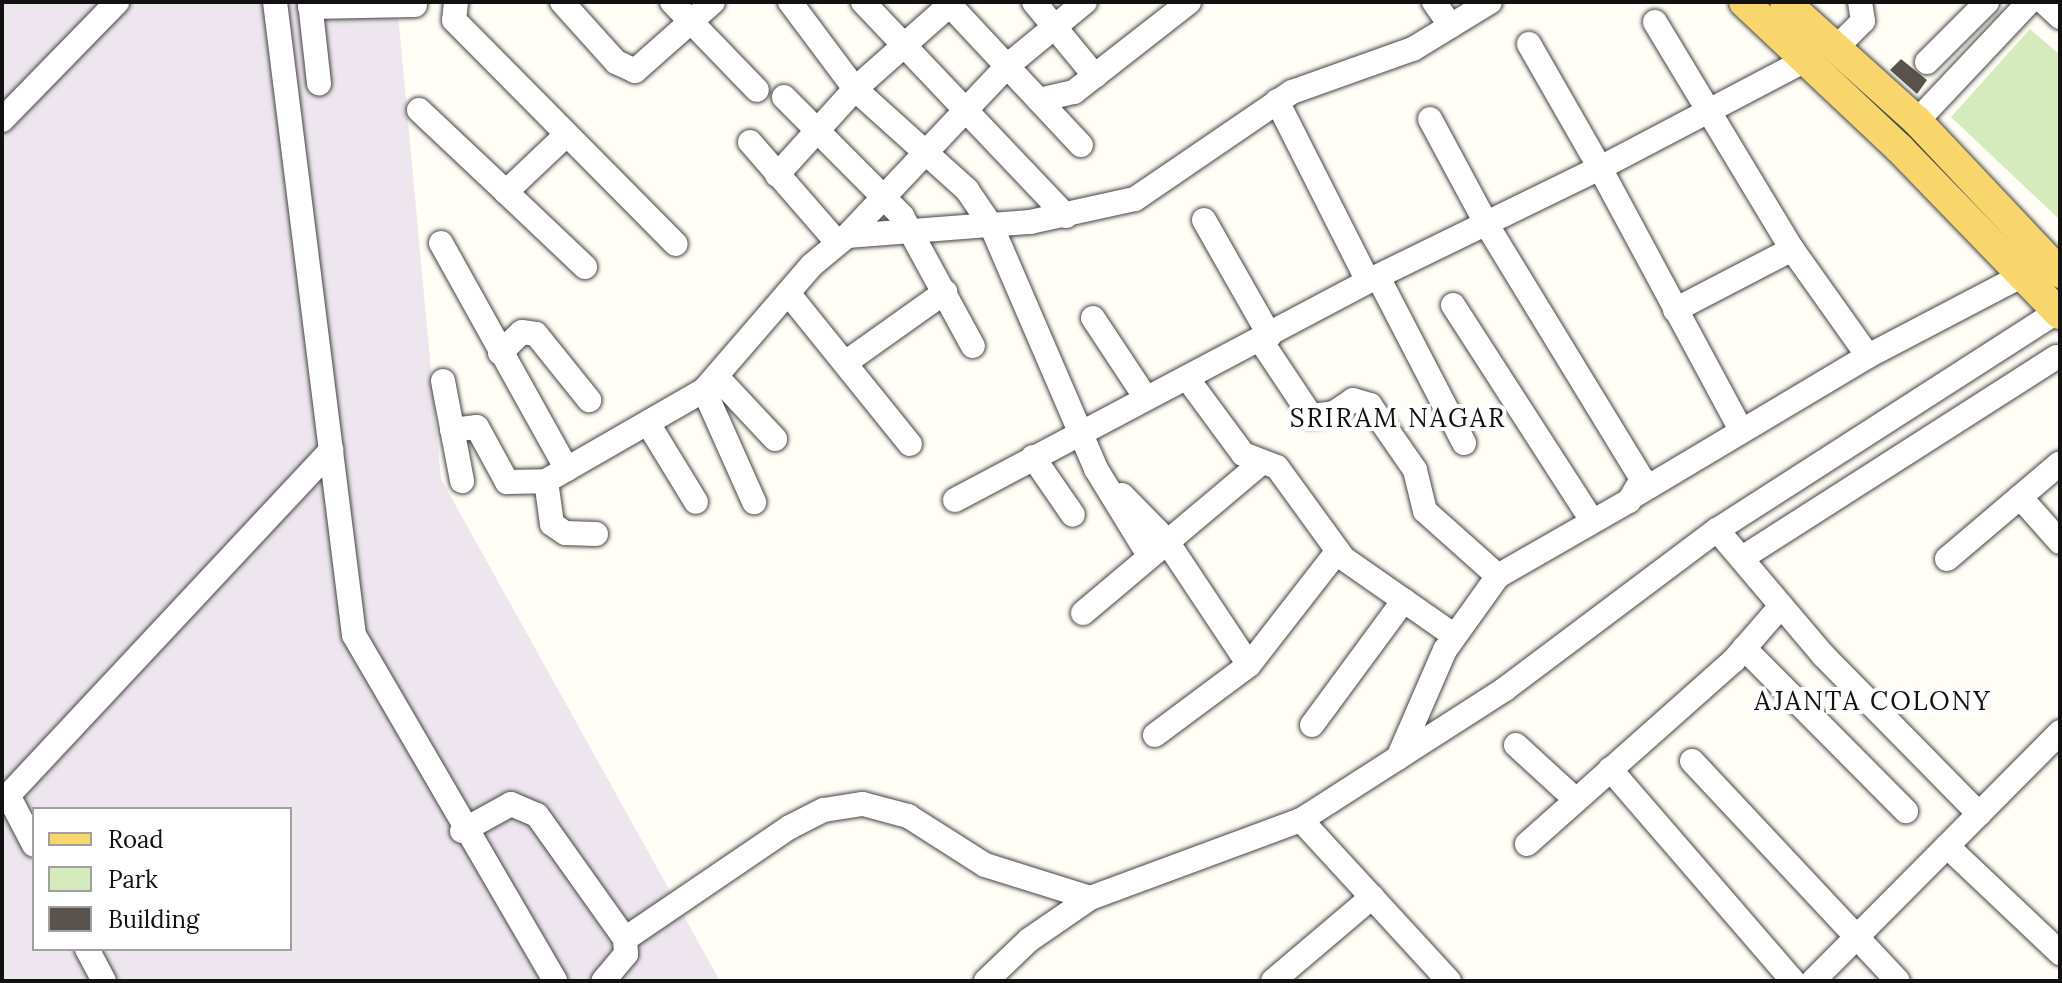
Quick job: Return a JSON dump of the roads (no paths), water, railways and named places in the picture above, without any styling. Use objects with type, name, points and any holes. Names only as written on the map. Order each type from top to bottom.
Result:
[{"type":"main road","points":[[1744,2],[2059,312]]},
{"type":"main road","points":[[1785,2],[1917,121],[2060,273]]},
{"type":"street","points":[[2,120],[117,2]]},
{"type":"street","points":[[275,2],[354,635],[462,831],[555,981]]},
{"type":"street","points":[[456,2],[454,20],[676,244]]},
{"type":"street","points":[[562,2],[616,62],[635,71],[713,2]]},
{"type":"street","points":[[672,2],[757,90]]},
{"type":"street","points":[[790,2],[855,89],[967,190],[991,225],[1096,469],[1249,665]]},
{"type":"street","points":[[863,2],[1066,216]]},
{"type":"street","points":[[1034,2],[1095,76]]},
{"type":"street","points":[[452,430],[477,427],[507,482],[552,483],[710,384],[788,293],[924,150],[1007,66],[1085,2]]},
{"type":"street","points":[[1039,100],[1074,92],[1189,2]]},
{"type":"street","points":[[1434,2],[1451,26]]},
{"type":"street","points":[[842,239],[912,229],[991,225],[1066,216],[1155,188],[1282,111],[1397,57],[1490,2]]},
{"type":"street","points":[[1836,48],[1863,21],[1860,2]]},
{"type":"street","points":[[1927,62],[1989,2],[2011,21]]},
{"type":"street","points":[[1917,121],[2029,2]]},
{"type":"street","points":[[2044,2],[2060,17]]},
{"type":"street","points":[[777,175],[855,89],[950,3],[1081,145]]},
{"type":"street","points":[[319,84],[310,4],[415,5]]},
{"type":"street","points":[[1655,22],[1792,249],[1868,356]]},
{"type":"street","points":[[1529,44],[1600,168],[1741,430]]},
{"type":"street","points":[[955,500],[1080,431],[1265,338],[1373,279],[1600,168],[1806,60]]},
{"type":"street","points":[[784,97],[912,229],[973,346]]},
{"type":"street","points":[[419,110],[585,267]]},
{"type":"street","points":[[1282,111],[1464,443]]},
{"type":"street","points":[[1430,119],[1486,223],[1640,470],[1635,495]]},
{"type":"street","points":[[506,192],[566,135]]},
{"type":"street","points":[[750,142],[777,175],[842,239]]},
{"type":"street","points":[[1204,220],[1265,338],[1311,416],[1334,413],[1353,400],[1370,405],[1415,470],[1425,511],[1498,576]]},
{"type":"street","points":[[441,243],[500,353],[552,483],[552,524],[565,533],[596,534]]},
{"type":"street","points":[[1675,310],[1792,249]]},
{"type":"street","points":[[1398,758],[1455,636],[1498,576],[1868,356],[2023,275]]},
{"type":"street","points":[[845,363],[945,292]]},
{"type":"street","points":[[788,293],[910,444]]},
{"type":"street","points":[[1453,305],[1592,521]]},
{"type":"street","points":[[986,981],[1029,940],[1090,898],[1301,820],[1505,689],[1717,530],[2059,312]]},
{"type":"street","points":[[1093,318],[1146,398]]},
{"type":"street","points":[[500,353],[522,332],[536,334],[589,400]]},
{"type":"street","points":[[1742,558],[2056,357]]},
{"type":"street","points":[[1187,378],[1243,454],[1277,467],[1337,552],[1455,636]]},
{"type":"street","points":[[443,381],[462,481]]},
{"type":"street","points":[[710,384],[775,439]]},
{"type":"street","points":[[710,384],[754,502]]},
{"type":"street","points":[[649,425],[696,502]]},
{"type":"street","points":[[32,842],[5,798],[331,450]]},
{"type":"street","points":[[1033,457],[1073,515]]},
{"type":"street","points":[[1083,613],[1157,547],[1261,463]]},
{"type":"street","points":[[1947,559],[2060,463]]},
{"type":"street","points":[[2020,497],[2060,542]]},
{"type":"street","points":[[1717,530],[1780,607],[1979,814]]},
{"type":"street","points":[[1155,735],[1249,665],[1337,552]]},
{"type":"street","points":[[1312,725],[1404,600]]},
{"type":"street","points":[[1527,844],[1744,648],[1780,607]]},
{"type":"street","points":[[1744,648],[1906,811]]},
{"type":"street","points":[[1813,981],[2060,732]]},
{"type":"street","points":[[1516,745],[1576,800]]},
{"type":"street","points":[[1692,761],[1898,981]]},
{"type":"street","points":[[1610,769],[1793,981]]},
{"type":"street","points":[[462,831],[511,804],[525,806],[551,831],[625,939],[626,954],[603,981]]},
{"type":"street","points":[[625,939],[790,827],[824,810],[863,804],[908,816],[985,865],[1090,898]]},
{"type":"street","points":[[1301,820],[1449,981]]},
{"type":"street","points":[[1947,846],[2060,953]]},
{"type":"street","points":[[1273,981],[1372,897]]},
{"type":"street","points":[[88,951],[104,981]]},
{"type":"district","name":"SRIRAM NAGAR","points":[[1398,418]]},
{"type":"district","name":"AJANTA COLONY","points":[[1873,701]]}]
